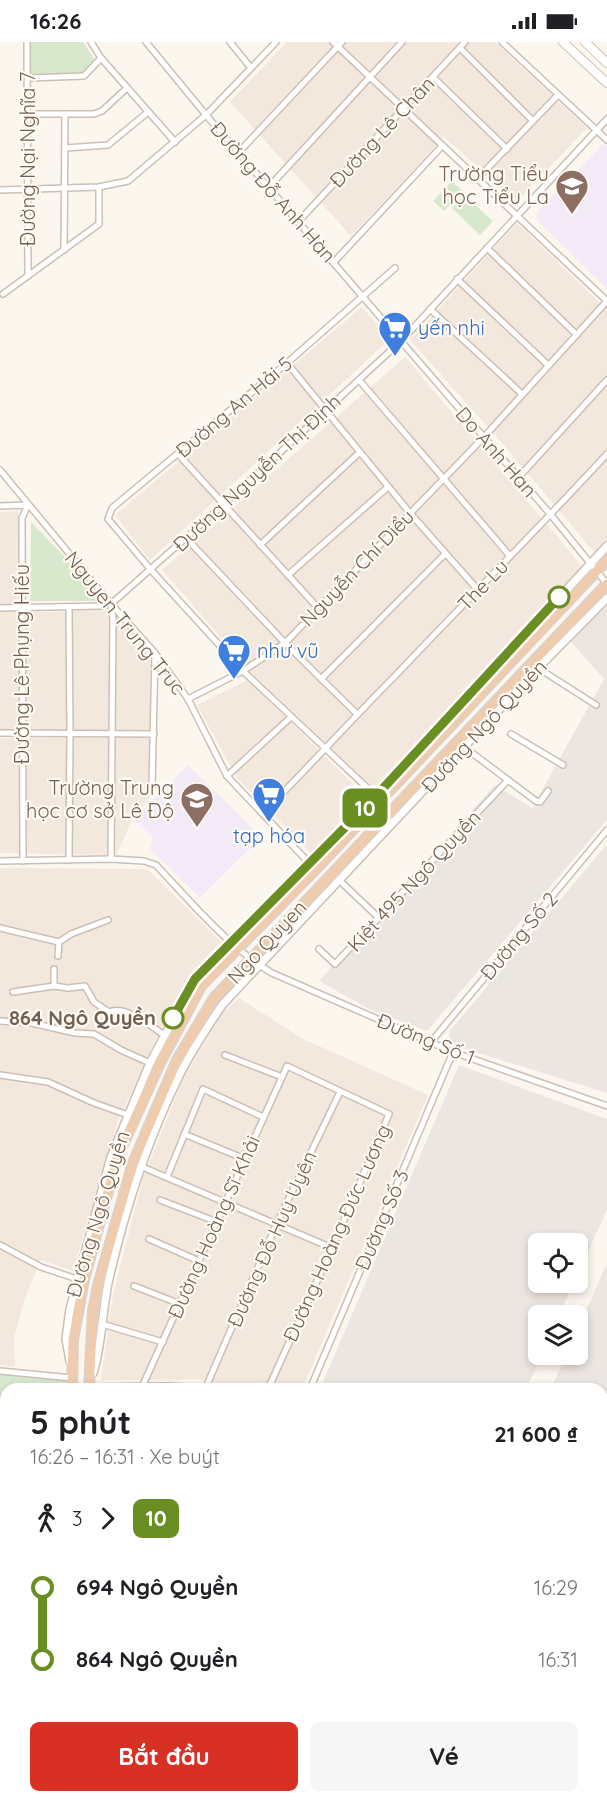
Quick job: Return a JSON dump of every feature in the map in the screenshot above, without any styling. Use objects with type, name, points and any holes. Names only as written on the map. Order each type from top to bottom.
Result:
[{"type":"highway","name":"Ngo Quyen","points":[[72,1383],[73,1340],[84,1280],[117,1158],[159,1065],[201,986],[234,946],[327,858],[593,568],[607,560]]},
{"type":"highway","name":"Ngo Quyen","points":[[88,1383],[90,1342],[97,1294],[133,1163],[177,1060],[214,998],[607,584]]},
{"type":"main road","points":[[563,42],[607,83]]},
{"type":"main road","points":[[585,42],[607,63]]},
{"type":"street","name":"Đường Nại Nghĩa 7","points":[[27,42],[28,276]]},
{"type":"street","points":[[91,42],[101,58],[175,142]]},
{"type":"street","name":"Đường Đỗ Anh Hàn","points":[[146,42],[206,115],[401,340]]},
{"type":"street","points":[[230,42],[251,68]]},
{"type":"street","points":[[0,190],[99,187],[128,181],[206,115],[276,42]]},
{"type":"street","points":[[269,187],[402,42]]},
{"type":"street","name":"Đường Lê Chân","points":[[298,222],[465,42]]},
{"type":"street","points":[[502,42],[607,140]]},
{"type":"street","points":[[239,152],[338,44],[402,108],[607,301]]},
{"type":"street","points":[[460,48],[533,121]]},
{"type":"street","points":[[28,78],[84,76],[101,58]]},
{"type":"street","points":[[433,77],[507,149]]},
{"type":"street","points":[[28,114],[94,114],[102,111],[127,88]]},
{"type":"street","points":[[478,178],[558,95]]},
{"type":"street","points":[[65,148],[108,145],[148,112]]},
{"type":"street","points":[[64,250],[65,114]]},
{"type":"street","name":"Đường Nguyễn Thị Định","points":[[111,604],[224,505],[401,340],[607,119]]},
{"type":"street","points":[[334,262],[442,146]]},
{"type":"street","points":[[3,294],[99,224],[99,187]]},
{"type":"street","points":[[487,248],[577,335]]},
{"type":"street","name":"Đường An Hải 5","points":[[151,570],[108,519],[112,508],[287,363],[395,268]]},
{"type":"street","points":[[457,279],[548,365]]},
{"type":"street","name":"Nguyễn Chí Diểu","points":[[188,699],[243,671],[285,643],[484,437],[607,301]]},
{"type":"street","points":[[430,309],[522,394]]},
{"type":"street","name":"Do Anh Han","points":[[401,340],[607,584]]},
{"type":"street","points":[[287,363],[388,487],[478,590]]},
{"type":"street","points":[[359,380],[510,556]]},
{"type":"street","points":[[518,478],[607,380]]},
{"type":"street","points":[[260,545],[360,452]]},
{"type":"street","points":[[178,454],[318,608]]},
{"type":"street","name":"The Lu","points":[[263,813],[607,454]]},
{"type":"street","name":"Nguyen Trung Truc","points":[[0,470],[111,604],[155,652],[188,699],[227,776],[310,864]]},
{"type":"street","points":[[288,575],[388,487]]},
{"type":"street","points":[[0,506],[28,505]]},
{"type":"street","name":"Đường Lê Phụng Hiếu","points":[[23,861],[22,518],[28,505]]},
{"type":"street","points":[[186,538],[285,643],[357,714]]},
{"type":"street","name":"Đường Ngô Quyền","points":[[72,1378],[66,1339],[67,1323],[111,1158],[150,1063],[195,979],[234,946],[593,568],[607,546]]},
{"type":"street","points":[[321,679],[445,554]]},
{"type":"street","points":[[151,570],[243,671],[376,796]]},
{"type":"street","name":"Đường Ngô Quyền","points":[[90,1383],[97,1359],[108,1284],[140,1166],[178,1077],[222,1005],[538,668],[607,598]]},
{"type":"street","points":[[0,608],[111,604],[113,620],[111,859]]},
{"type":"street","points":[[69,607],[69,860]]},
{"type":"street","points":[[152,786],[155,652]]},
{"type":"street","points":[[538,668],[596,705]]},
{"type":"street","points":[[227,776],[291,717]]},
{"type":"street","points":[[0,733],[153,734]]},
{"type":"street","points":[[511,734],[563,765]]},
{"type":"street","points":[[464,747],[538,802],[548,791]]},
{"type":"street","name":"Kiệt 495 Ngô Quyền","points":[[319,949],[335,964],[508,780]]},
{"type":"street","name":"Đường Số 2","points":[[431,1042],[607,830]]},
{"type":"street","name":"Đường Số 1","points":[[0,861],[111,859],[144,861],[156,865],[234,946],[258,966],[312,992],[453,1052],[607,1106]]},
{"type":"street","points":[[339,880],[379,918]]},
{"type":"street","points":[[0,928],[59,942],[71,934],[108,920]]},
{"type":"street","points":[[58,956],[59,942]]},
{"type":"street","points":[[54,969],[54,986]]},
{"type":"street","points":[[12,992],[54,986],[68,988],[85,986],[94,1002],[109,1012],[115,1010],[129,1014],[164,1035]]},
{"type":"street","points":[[0,1021],[94,1034],[150,1063]]},
{"type":"street","name":"Đường Số 3","points":[[313,1383],[453,1052]]},
{"type":"street","points":[[225,1055],[282,1077]]},
{"type":"street","name":"Đường Hoàng Sĩ Khải","points":[[144,1383],[286,1066]]},
{"type":"street","name":"Đường Hoàng Đức Lương","points":[[271,1383],[389,1114],[286,1066]]},
{"type":"street","points":[[0,1075],[48,1082],[94,1103],[128,1115]]},
{"type":"street","points":[[167,1177],[203,1089],[263,1117]]},
{"type":"street","name":"Đường Đỗ Huy Uyên","points":[[210,1383],[277,1223],[340,1092]]},
{"type":"street","points":[[184,1134],[245,1159]]},
{"type":"street","points":[[140,1166],[332,1248]]},
{"type":"street","points":[[160,1200],[217,1222]]},
{"type":"street","points":[[149,1239],[199,1261]]},
{"type":"street","points":[[0,1245],[41,1267],[77,1279]]},
{"type":"street","points":[[134,1286],[180,1304]]},
{"type":"street","points":[[102,1324],[163,1342]]},
{"type":"street","points":[[0,1371],[72,1378]]},
{"type":"shaded area","points":[[287,42],[495,42],[587,128],[517,201],[444,137],[351,236],[230,102]]},
{"type":"shaded area","name":"Trường Tiểu học Tiểu La","points":[[603,144],[607,147],[607,289],[536,219],[538,211]]},
{"type":"shaded area","points":[[517,223],[599,302],[607,302],[607,540],[595,553],[496,436],[410,340]]},
{"type":"shaded area","points":[[362,307],[390,339],[150,560],[115,515]]},
{"type":"shaded area","points":[[405,357],[582,566],[376,790],[251,672],[162,570]]},
{"type":"shaded area","points":[[18,511],[17,613],[104,610],[117,616],[150,655],[150,730],[0,730],[0,512]]},
{"type":"shaded area","points":[[607,601],[607,820],[427,1031],[369,1009],[319,981],[495,785],[532,808],[604,679],[566,636]]},
{"type":"shaded area","points":[[248,680],[364,795],[311,853],[237,778],[197,705]]},
{"type":"shaded area","points":[[0,738],[149,738],[149,799],[133,818],[116,855],[0,853]]},
{"type":"shaded area","name":"Trường Trung học cơ sở Lê Độ","points":[[188,765],[261,837],[200,898],[150,849],[153,838],[134,819]]},
{"type":"shaded area","points":[[607,844],[607,1093],[450,1044],[449,1032]]},
{"type":"shaded area","points":[[0,868],[147,869],[223,944],[171,1008],[118,1121],[73,1271],[41,1260],[24,1300],[14,1338],[15,1367],[0,1365]]},
{"type":"shaded area","points":[[239,998],[301,1038],[428,1095],[305,1383],[211,1383],[201,1379],[101,1380],[113,1295],[143,1178],[183,1079],[223,1012]]},
{"type":"shaded area","points":[[459,1065],[607,1119],[607,1209],[588,1252],[588,1233],[528,1233],[528,1293],[569,1293],[564,1305],[528,1305],[528,1365],[537,1365],[529,1383],[323,1383]]},
{"type":"shaded area","points":[[607,1263],[607,1383],[554,1383],[562,1365],[588,1365],[588,1306]]},
{"type":"green space","points":[[31,42],[83,42],[95,60],[79,74],[31,75]]},
{"type":"green space","points":[[452,181],[462,191],[444,211],[433,201]]},
{"type":"green space","points":[[464,195],[493,221],[480,235],[452,208]]},
{"type":"green space","points":[[31,522],[66,558],[101,601],[30,601]]},
{"type":"green space","points":[[0,1372],[72,1378],[72,1383],[0,1383]]},
{"type":"bus line","name":"10","points":[[173,1018],[195,979],[376,796],[559,597]]},
{"type":"place","name":"Trường Tiểu học Tiểu La","points":[[572,215]]},
{"type":"place","name":"yến nhi","points":[[395,357]]},
{"type":"place","name":"như vũ","points":[[234,680]]},
{"type":"place","name":"tạp hóa","points":[[269,823]]},
{"type":"place","name":"Trường Trung học cơ sở Lê Độ","points":[[197,828]]},
{"type":"place","name":"864 Ngô Quyền","points":[[173,1018]]}]
